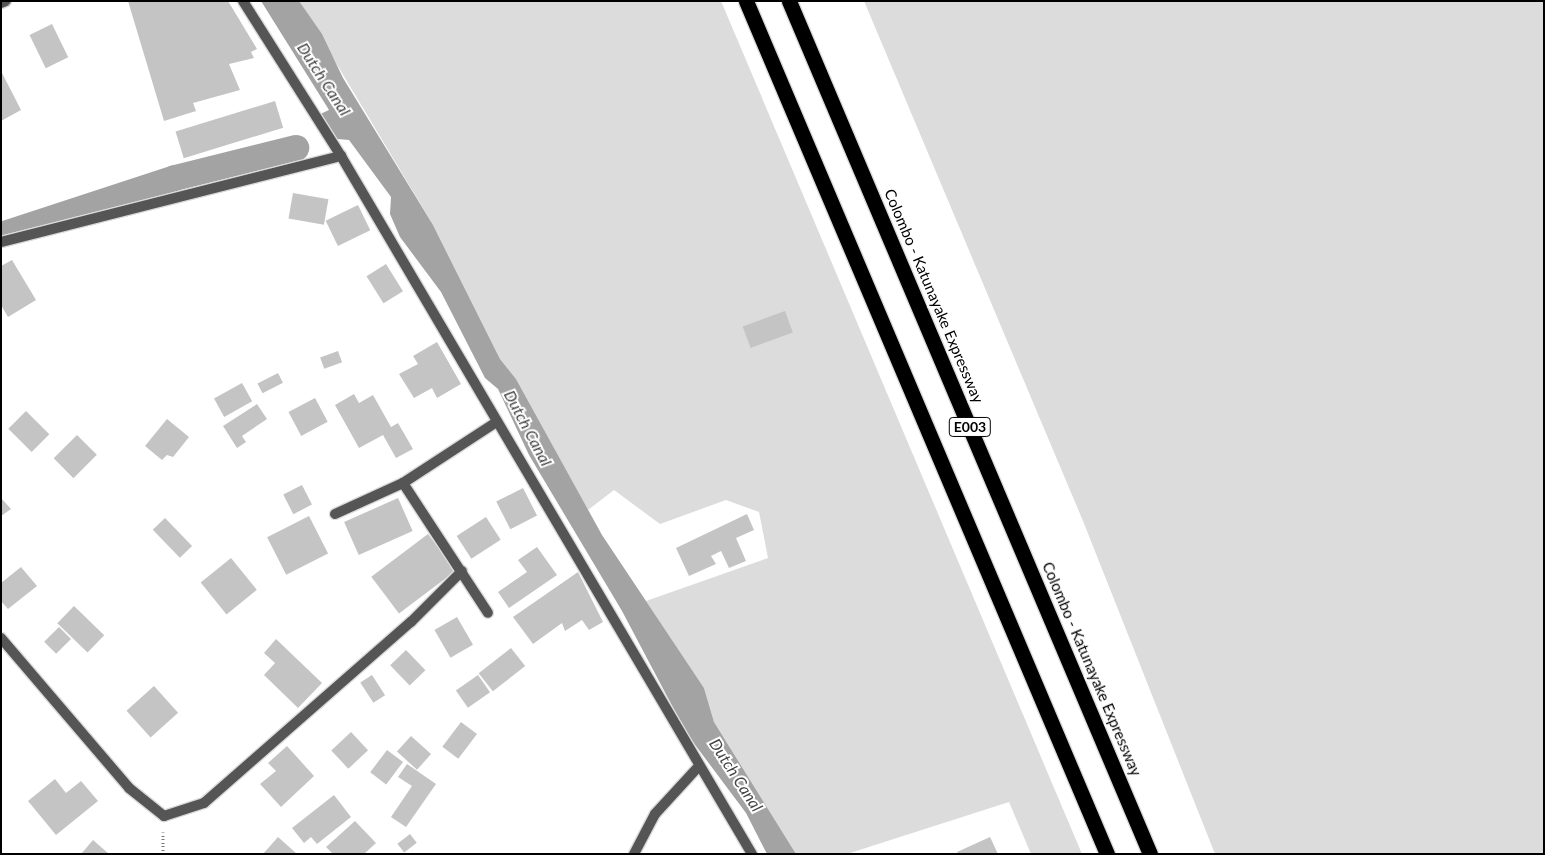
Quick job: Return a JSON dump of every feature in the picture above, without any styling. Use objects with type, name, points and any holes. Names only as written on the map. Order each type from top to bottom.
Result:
[{"type":"highway","name":"E003","points":[[746,1],[1107,854]]},
{"type":"highway","name":"Colombo - Katunayake Expressway","points":[[789,1],[1150,854]]},
{"type":"street","points":[[1,3],[6,1]]},
{"type":"street","points":[[243,1],[341,156],[495,423],[602,595],[699,766],[752,854]]},
{"type":"street","points":[[1,242],[341,156]]},
{"type":"street","points":[[335,514],[403,483],[495,423]]},
{"type":"street","points":[[403,483],[488,613]]},
{"type":"street","points":[[1,638],[129,788],[164,816],[204,802],[217,792],[412,622],[462,571]]},
{"type":"street","points":[[634,854],[655,814],[699,766]]},
{"type":"shaded area","points":[[299,1],[721,1],[1082,854],[1031,854],[1009,802],[847,854],[796,854],[714,722],[704,688],[646,601],[768,558],[759,512],[726,500],[660,524],[614,490],[588,510],[516,379],[500,359],[433,225]]},
{"type":"shaded area","points":[[864,1],[1544,1],[1544,854],[1215,854],[1083,521]]},
{"type":"water","name":"Dutch Canal","points":[[261,1],[299,1],[322,34],[343,78],[433,225],[500,359],[516,379],[602,535],[704,688],[714,722],[796,854],[767,854],[746,813],[687,734],[622,611],[529,455],[498,389],[485,378],[441,292],[400,237],[390,214],[391,197],[349,140],[326,138],[316,116],[329,110]]},
{"type":"building","points":[[128,1],[228,1],[257,49],[251,52],[254,58],[229,64],[240,90],[193,103],[196,111],[164,121]]},
{"type":"building","points":[[52,24],[68,57],[46,68],[30,35]]},
{"type":"building","points":[[1,71],[21,110],[1,121]]},
{"type":"building","points":[[275,101],[283,128],[184,158],[176,131]]},
{"type":"building","points":[[293,193],[328,199],[324,225],[288,219]]},
{"type":"building","points":[[358,205],[370,230],[338,246],[326,221]]},
{"type":"building","points":[[12,260],[36,300],[8,317],[1,305],[1,266]]},
{"type":"building","points":[[386,264],[403,291],[383,303],[366,276]]},
{"type":"building","points":[[785,311],[793,333],[751,348],[743,326]]},
{"type":"building","points":[[437,342],[461,384],[437,398],[432,388],[414,398],[399,374],[418,364],[413,356]]},
{"type":"building","points":[[338,351],[342,362],[324,369],[320,357]]},
{"type":"building","points":[[278,373],[283,383],[263,393],[258,383]]},
{"type":"building","points":[[242,383],[252,401],[224,417],[214,399]]},
{"type":"building","points":[[354,394],[359,403],[373,395],[391,427],[398,423],[413,449],[396,458],[383,435],[359,448],[335,405]]},
{"type":"building","points":[[315,398],[328,422],[301,436],[289,412]]},
{"type":"building","points":[[257,404],[267,419],[242,436],[246,442],[237,448],[223,426]]},
{"type":"building","points":[[26,411],[49,434],[32,452],[8,429]]},
{"type":"building","points":[[167,419],[189,437],[173,457],[167,455],[162,460],[145,446]]},
{"type":"building","points":[[77,435],[97,455],[73,478],[54,458]]},
{"type":"building","points":[[302,485],[312,505],[293,514],[283,495]]},
{"type":"building","points":[[523,488],[537,516],[510,529],[496,502]]},
{"type":"building","points":[[1,498],[11,509],[1,516]]},
{"type":"building","points":[[398,498],[413,531],[359,555],[344,522]]},
{"type":"building","points":[[747,514],[754,530],[736,538],[746,561],[729,568],[721,551],[711,556],[716,564],[689,576],[676,548]]},
{"type":"building","points":[[309,516],[328,553],[286,575],[267,537]]},
{"type":"building","points":[[486,517],[501,540],[471,559],[457,536]]},
{"type":"building","points":[[165,518],[192,546],[180,558],[153,530]]},
{"type":"building","points":[[428,534],[456,571],[399,613],[371,577]]},
{"type":"building","points":[[537,547],[557,575],[509,608],[498,592],[527,572],[518,560]]},
{"type":"building","points":[[231,558],[257,590],[226,614],[201,583]]},
{"type":"building","points":[[21,567],[37,586],[8,609],[1,601],[1,583]]},
{"type":"building","points":[[578,572],[603,622],[589,630],[582,620],[565,631],[562,623],[533,644],[513,617]]},
{"type":"building","points":[[74,606],[104,635],[88,652],[57,623]]},
{"type":"building","points":[[457,617],[473,645],[450,658],[434,630]]},
{"type":"building","points":[[59,627],[71,639],[56,654],[44,642]]},
{"type":"building","points":[[276,639],[322,683],[298,708],[264,675],[275,663],[264,653]]},
{"type":"building","points":[[511,648],[525,666],[493,691],[479,673]]},
{"type":"building","points":[[406,650],[425,670],[410,685],[390,665]]},
{"type":"building","points":[[372,675],[385,695],[373,703],[360,683]]},
{"type":"building","points":[[478,675],[490,692],[468,708],[456,690]]},
{"type":"building","points":[[154,686],[178,713],[151,738],[127,711]]},
{"type":"building","points":[[461,722],[477,734],[458,759],[442,747]]},
{"type":"building","points":[[351,732],[368,750],[348,769],[331,750]]},
{"type":"building","points":[[411,736],[431,754],[417,770],[397,752]]},
{"type":"building","points":[[287,746],[314,776],[281,807],[260,784],[276,771],[268,763]]},
{"type":"building","points":[[387,750],[403,762],[386,784],[370,772]]},
{"type":"building","points":[[407,764],[436,784],[406,827],[391,817],[412,786],[398,777]]},
{"type":"building","points":[[55,779],[66,793],[81,781],[98,801],[56,835],[28,801]]},
{"type":"building","points":[[334,795],[351,817],[317,844],[311,837],[304,843],[292,828]]},
{"type":"building","points":[[355,821],[376,843],[364,854],[333,854],[326,847]]},
{"type":"building","points":[[410,834],[417,843],[404,853],[397,844]]},
{"type":"building","points":[[278,837],[297,854],[263,854]]},
{"type":"building","points":[[990,837],[998,854],[958,854],[957,852]]},
{"type":"building","points":[[93,840],[109,854],[81,854]]},
{"type":"waterway","points":[[1,235],[175,178],[296,148]]}]
